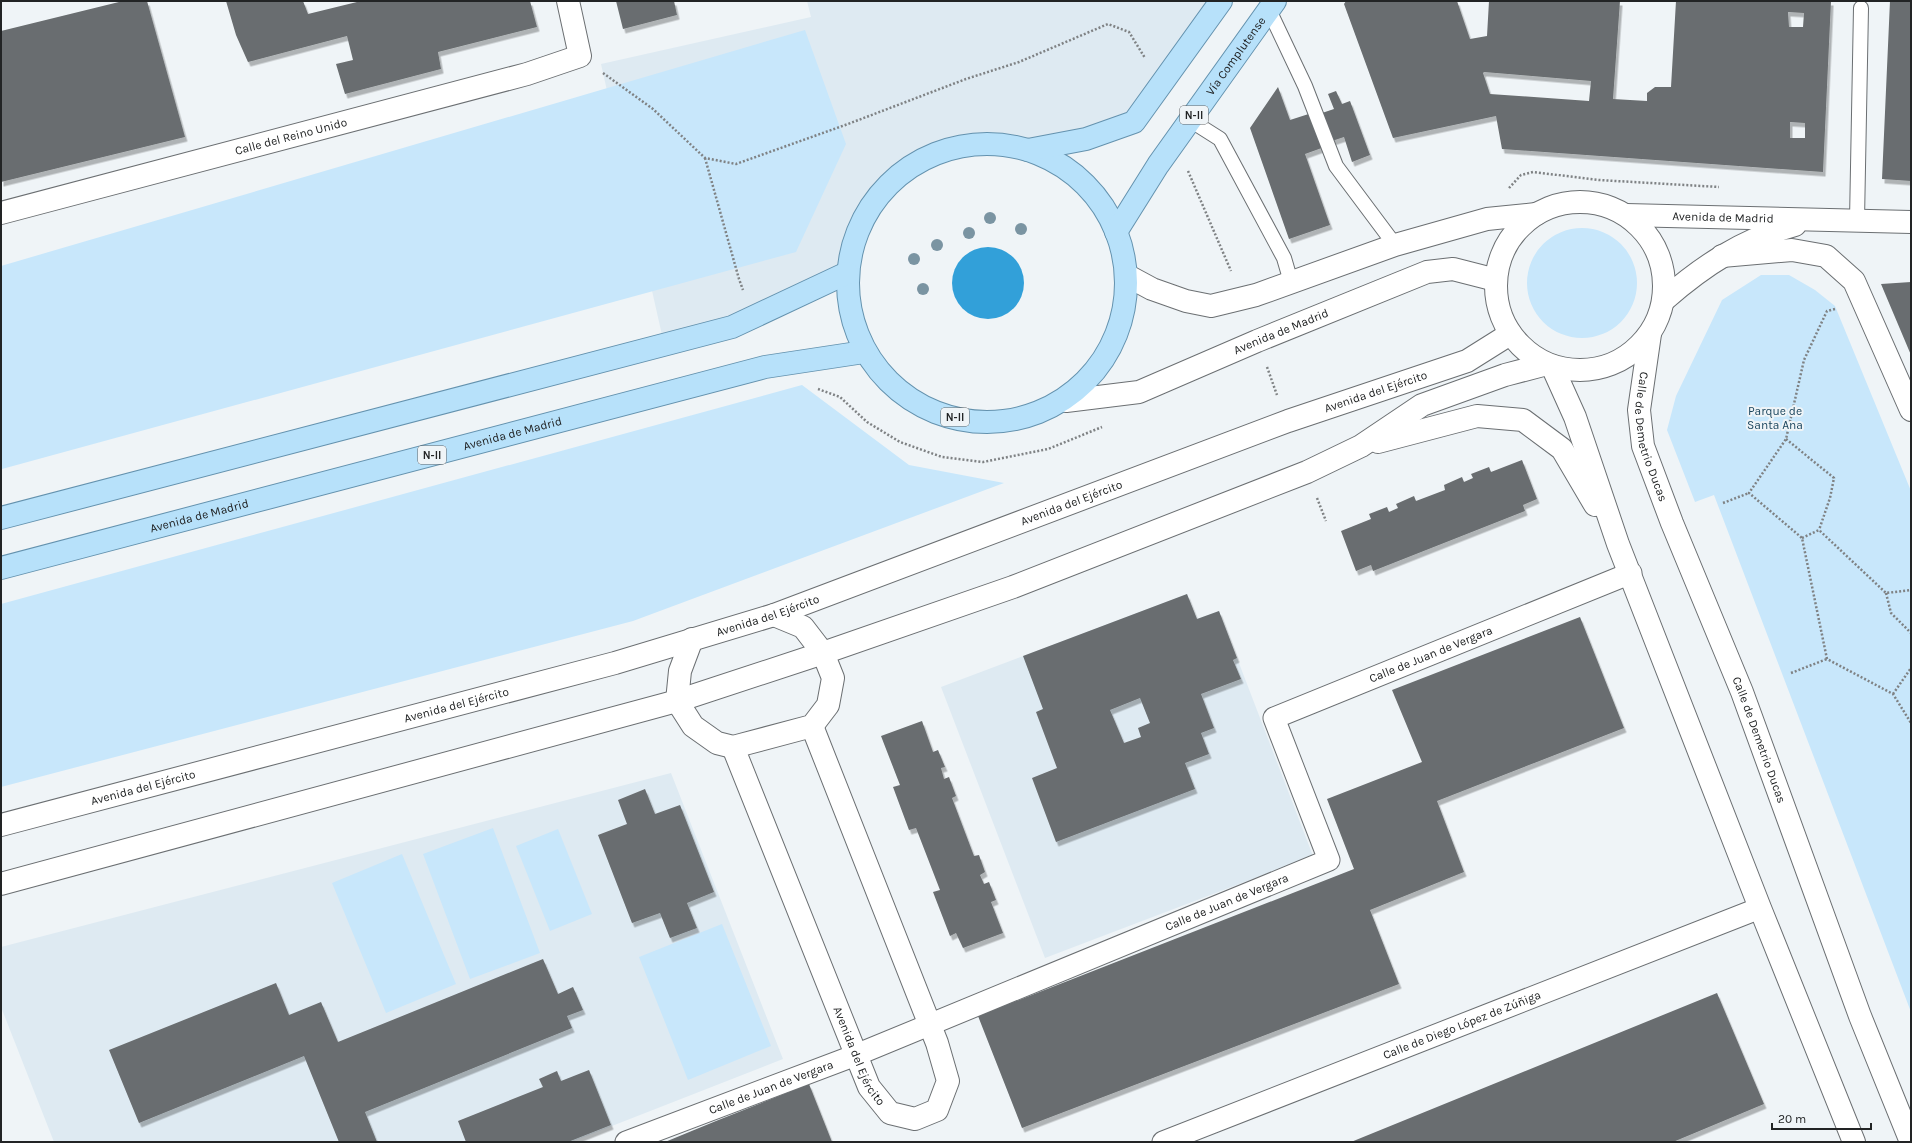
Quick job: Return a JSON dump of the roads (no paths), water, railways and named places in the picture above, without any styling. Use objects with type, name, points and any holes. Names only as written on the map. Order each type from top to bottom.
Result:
[{"type":"main road","name":"N-II","points":[[1028,150],[1086,139],[1134,122],[1221,1]]},
{"type":"main road","name":"Vía Complutense","points":[[1116,232],[1158,165],[1272,6]]},
{"type":"main road","name":"N-II","points":[[984,143],[1028,150],[1071,172],[1098,199],[1116,232],[1126,276],[1121,322],[1110,348],[1090,377],[1066,401],[1026,417],[984,422],[941,415],[898,391],[864,352],[850,314],[847,273],[863,216],[895,176],[937,152],[984,143]]},
{"type":"main road","points":[[1,518],[732,327],[847,273]]},
{"type":"main road","name":"Avenida de Madrid","points":[[1,568],[765,367],[864,352]]},
{"type":"street","name":"Calle del Reino Unido","points":[[1,213],[527,74],[580,56],[568,1]]},
{"type":"street","points":[[1126,276],[1152,289],[1186,301],[1212,306],[1241,300],[1395,245],[1487,219],[1536,214],[1558,205],[1581,202],[1605,206],[1626,215],[1644,231],[1658,252],[1664,276],[1664,300],[1659,318],[1650,334],[1631,354],[1607,366],[1579,371],[1550,365],[1533,356],[1520,346],[1510,334],[1496,299],[1496,280],[1502,254],[1516,231],[1536,214]]},
{"type":"street","name":"Avenida de Madrid","points":[[1626,215],[1911,222]]},
{"type":"street","name":"Avenida de Madrid","points":[[1664,300],[1691,277],[1722,256],[1768,233],[1820,219]]},
{"type":"street","points":[[1722,256],[1792,250],[1826,256],[1854,281],[1911,410]]},
{"type":"street","name":"Avenida de Madrid","points":[[1066,401],[1139,392],[1257,340],[1427,272],[1453,269],[1496,280]]},
{"type":"street","name":"Avenida del Ejército","points":[[1,825],[615,664],[692,639],[774,615],[1288,421],[1467,361],[1510,334]]},
{"type":"street","name":"Calle de Demetrio Ducas","points":[[1650,334],[1639,410],[1643,446],[1672,523],[1742,692],[1860,1016],[1911,1142]]},
{"type":"street","points":[[1,884],[677,701],[823,653],[1013,587],[1307,472],[1361,446],[1422,405],[1505,375],[1550,365]]},
{"type":"street","points":[[1550,365],[1575,417],[1618,544],[1631,573],[1760,908],[1854,1142]]},
{"type":"street","points":[[1361,446],[1477,416],[1522,420],[1562,449],[1618,544]]},
{"type":"street","name":"Calle de Juan de Vergara","points":[[626,1142],[930,1026],[1329,860],[1274,718],[1631,573]]},
{"type":"street","points":[[692,639],[680,671],[677,701],[693,726],[717,743],[733,747],[812,726],[828,705],[833,678],[823,653],[803,627],[774,615]]},
{"type":"street","name":"Avenida del Ejército","points":[[733,747],[869,1087],[890,1113],[915,1119],[937,1110],[948,1081],[930,1026],[812,726]]},
{"type":"street","name":"Calle de Diego López de Zúñiga","points":[[1163,1142],[1760,908]]},
{"type":"lane","points":[[1272,6],[1336,166],[1395,245]]},
{"type":"lane","points":[[1857,220],[1861,8]]},
{"type":"lane","points":[[1190,120],[1220,139],[1284,258],[1292,282]]},
{"type":"water","points":[[981,247],[995,247],[1002,249],[1014,257],[1022,269],[1024,283],[1022,297],[1014,309],[1002,317],[995,319],[981,319],[974,317],[962,309],[954,297],[952,290],[952,276],[954,269],[962,257],[974,249]]},
{"type":"park label","name":"Parque de Santa Ana","points":[[1775,418]]}]
